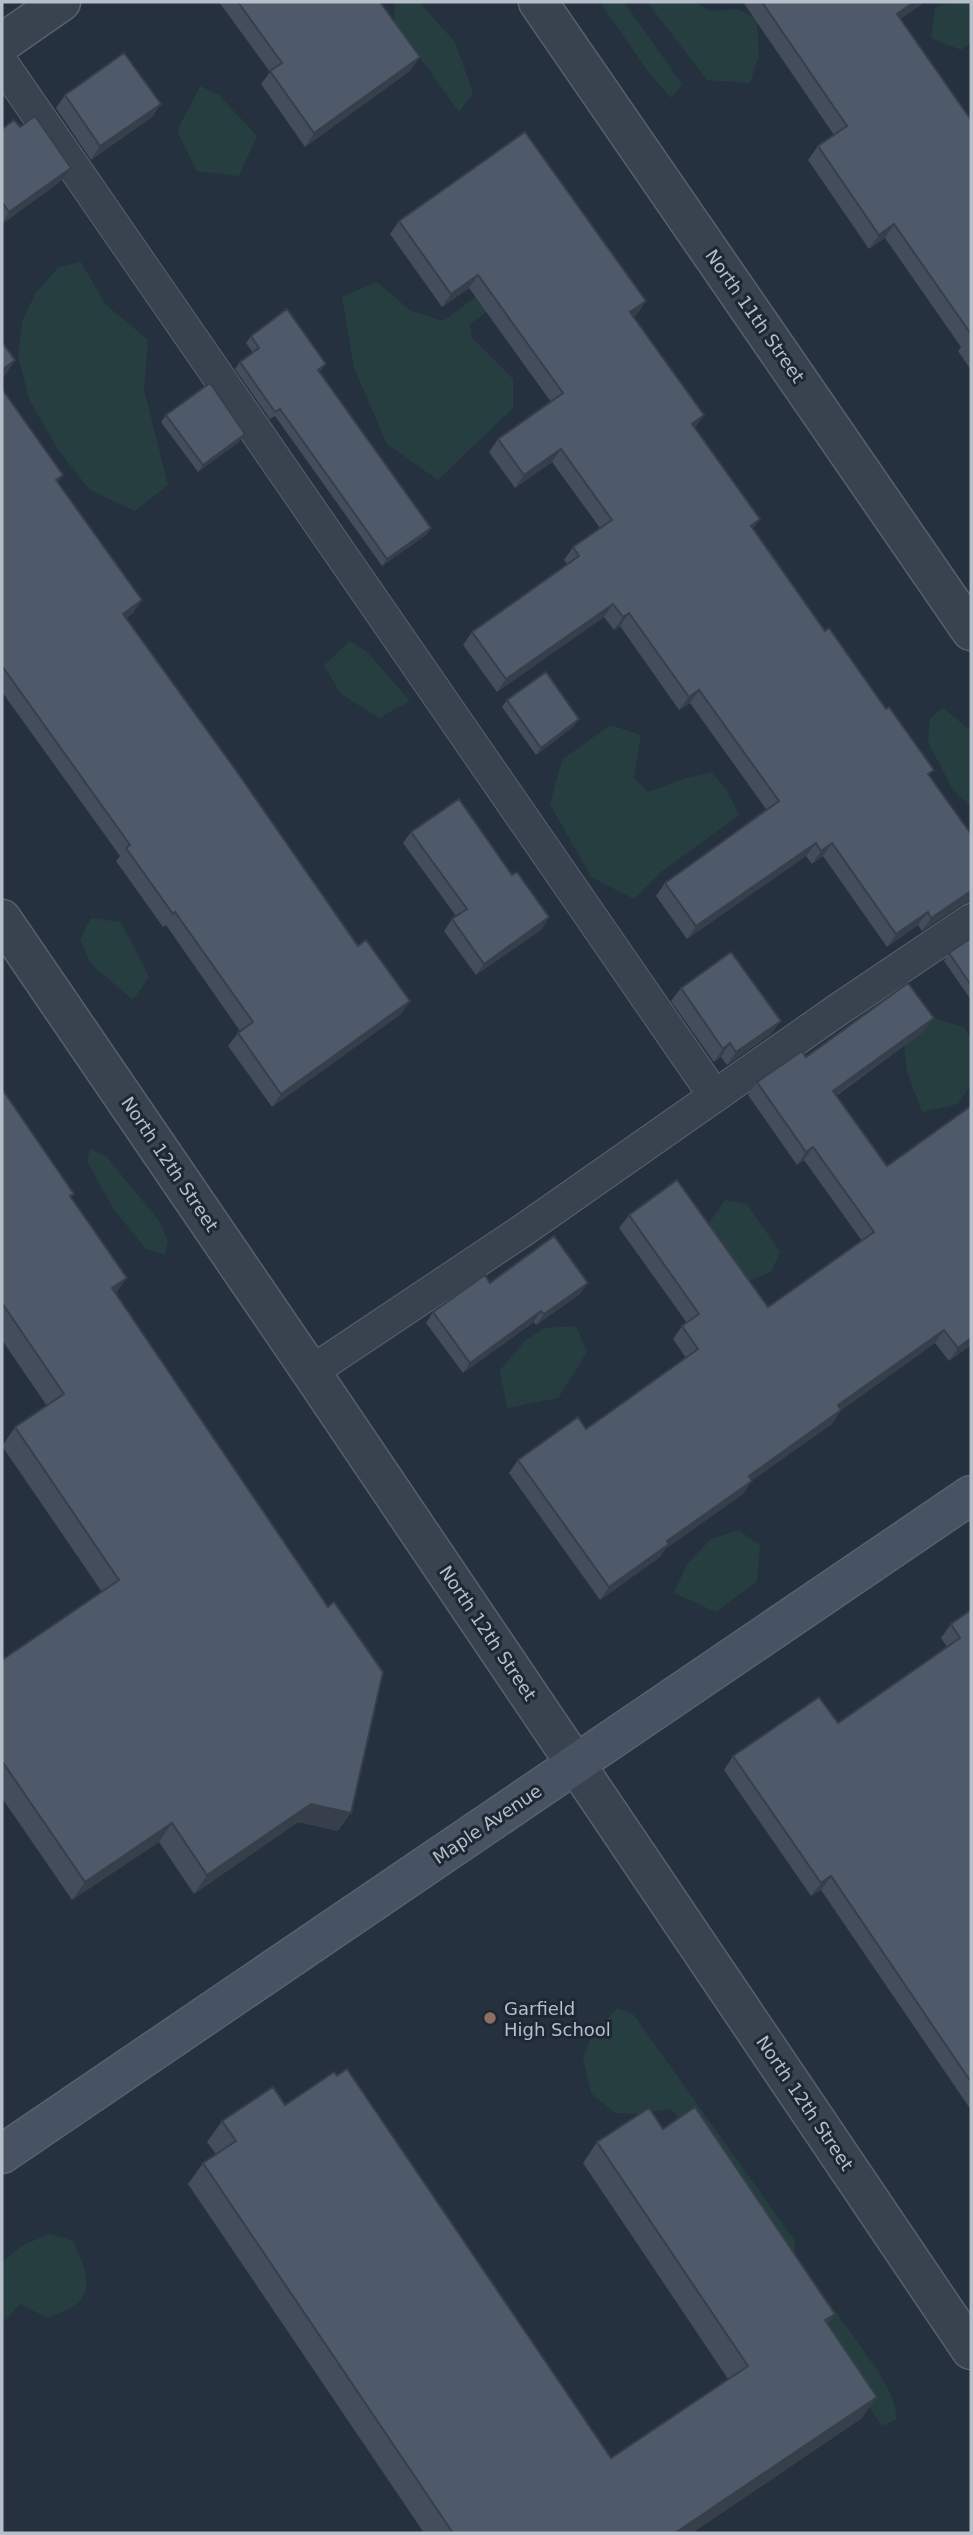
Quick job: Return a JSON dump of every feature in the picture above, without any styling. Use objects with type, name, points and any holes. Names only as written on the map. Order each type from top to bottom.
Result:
[{"type":"main road","name":"Maple Avenue","points":[[2,2154],[971,1495]]},
{"type":"street","points":[[2,43],[61,2]]},
{"type":"street","name":"North 11th Street","points":[[538,2],[971,631]]},
{"type":"street","name":"North 12th Street","points":[[2,919],[971,2350]]},
{"type":"lane","points":[[2,63],[714,1095]]},
{"type":"lane","points":[[311,1372],[522,1231],[714,1095],[971,920]]},
{"type":"green space","points":[[395,2],[419,2],[455,42],[473,93],[459,112],[394,21]]},
{"type":"green space","points":[[600,2],[624,2],[682,84],[671,98],[649,73]]},
{"type":"green space","points":[[647,2],[695,2],[710,11],[738,9],[757,19],[759,55],[750,83],[707,80]]},
{"type":"green space","points":[[949,2],[971,2],[971,42],[961,50],[931,38],[935,8]]},
{"type":"green space","points":[[200,86],[219,95],[257,136],[239,176],[197,171],[177,131]]},
{"type":"green space","points":[[81,262],[105,304],[148,340],[144,389],[168,485],[135,511],[90,490],[59,451],[30,401],[18,357],[22,322],[36,292],[59,267]]},
{"type":"green space","points":[[377,282],[411,311],[443,321],[480,294],[508,296],[470,324],[472,338],[513,379],[513,408],[438,480],[387,444],[354,368],[342,297]]},
{"type":"green space","points":[[350,641],[368,653],[410,701],[379,718],[341,694],[324,665]]},
{"type":"green space","points":[[943,708],[971,731],[971,807],[953,790],[928,742],[930,718]]},
{"type":"green space","points":[[610,725],[641,735],[634,778],[648,792],[686,778],[712,773],[726,789],[739,815],[661,872],[634,899],[591,877],[550,804],[562,760]]},
{"type":"green space","points":[[91,918],[121,922],[149,977],[133,1000],[91,964],[80,939]]},
{"type":"green space","points":[[930,1017],[964,1027],[971,1039],[971,1085],[958,1104],[922,1112],[907,1071],[903,1036]]},
{"type":"green space","points":[[90,1149],[106,1156],[159,1221],[168,1241],[165,1255],[146,1249],[115,1211],[87,1162]]},
{"type":"green space","points":[[725,1200],[747,1204],[780,1252],[771,1272],[749,1281],[720,1259],[709,1223]]},
{"type":"green space","points":[[576,1326],[587,1352],[558,1398],[507,1408],[500,1370],[526,1340],[544,1328]]},
{"type":"green space","points":[[739,1530],[760,1546],[757,1581],[716,1612],[674,1593],[687,1564],[711,1539]]},
{"type":"green space","points":[[618,2008],[633,2014],[795,2241],[794,2256],[671,2109],[639,2114],[615,2113],[591,2093],[583,2057],[593,2033]]},
{"type":"green space","points":[[50,2234],[73,2241],[86,2275],[85,2292],[81,2300],[48,2318],[20,2304],[2,2324],[2,2262],[23,2245]]},
{"type":"green space","points":[[820,2292],[880,2375],[893,2400],[897,2419],[882,2426],[861,2395],[821,2321]]},
{"type":"building","points":[[238,2],[380,2],[420,57],[314,133],[270,71],[282,63]]},
{"type":"building","points":[[762,2],[914,2],[897,14],[971,120],[971,334],[894,224],[879,235],[818,146],[847,126]]},
{"type":"building","points":[[124,53],[161,104],[100,146],[65,95]]},
{"type":"building","points":[[35,116],[71,168],[9,212],[2,202],[2,129],[14,120],[20,127]]},
{"type":"building","points":[[525,132],[646,301],[630,312],[704,415],[692,424],[760,519],[751,526],[825,631],[829,628],[886,709],[889,707],[934,770],[928,774],[971,834],[971,891],[931,918],[928,912],[896,934],[832,843],[821,851],[816,843],[696,926],[665,883],[779,801],[699,690],[689,697],[629,613],[623,617],[613,604],[506,679],[472,632],[579,556],[573,547],[612,520],[561,449],[524,475],[498,439],[563,393],[478,275],[451,294],[399,221]]},
{"type":"building","points":[[287,309],[326,364],[318,370],[431,528],[387,559],[280,409],[275,412],[240,362],[259,348],[251,336]]},
{"type":"building","points":[[2,342],[15,360],[2,370]]},
{"type":"building","points":[[210,383],[245,434],[203,465],[166,415]]},
{"type":"building","points":[[2,389],[63,475],[56,480],[142,600],[123,614],[358,946],[366,940],[410,1001],[281,1094],[238,1033],[253,1022],[126,848],[130,845],[2,666]]},
{"type":"building","points":[[546,672],[579,719],[541,748],[507,700]]},
{"type":"building","points":[[459,799],[512,875],[517,872],[549,917],[484,964],[452,919],[467,909],[411,832]]},
{"type":"building","points":[[971,938],[971,985],[949,953]]},
{"type":"building","points":[[731,952],[781,1021],[736,1052],[730,1043],[723,1049],[681,988]]},
{"type":"building","points":[[908,983],[934,1018],[833,1091],[887,1166],[971,1106],[971,1338],[958,1348],[944,1330],[838,1405],[841,1410],[749,1476],[752,1481],[667,1541],[669,1544],[609,1587],[518,1460],[578,1417],[586,1429],[698,1349],[682,1326],[699,1314],[629,1215],[677,1180],[768,1307],[874,1232],[813,1147],[806,1152],[757,1082],[802,1051],[806,1057]]},
{"type":"building","points":[[2,1089],[74,1194],[70,1196],[127,1278],[112,1288],[328,1607],[334,1602],[383,1672],[351,1813],[311,1804],[207,1875],[172,1823],[85,1882],[2,1761],[2,1660],[119,1580],[15,1427],[64,1394],[2,1303]]},
{"type":"building","points":[[554,1236],[588,1283],[544,1314],[541,1311],[470,1363],[433,1312],[485,1275],[490,1283]]},
{"type":"building","points":[[971,1610],[971,2082],[831,1876],[821,1883],[733,1756],[819,1697],[838,1723],[960,1638],[951,1624]]},
{"type":"building","points":[[347,2069],[611,2458],[748,2366],[597,2142],[649,2108],[663,2129],[695,2107],[835,2314],[825,2320],[877,2397],[675,2533],[453,2533],[203,2163],[236,2141],[222,2121],[273,2087],[285,2105],[334,2072],[337,2076]]},
{"type":"place","name":"Garfield High School","points":[[490,2018]]}]
